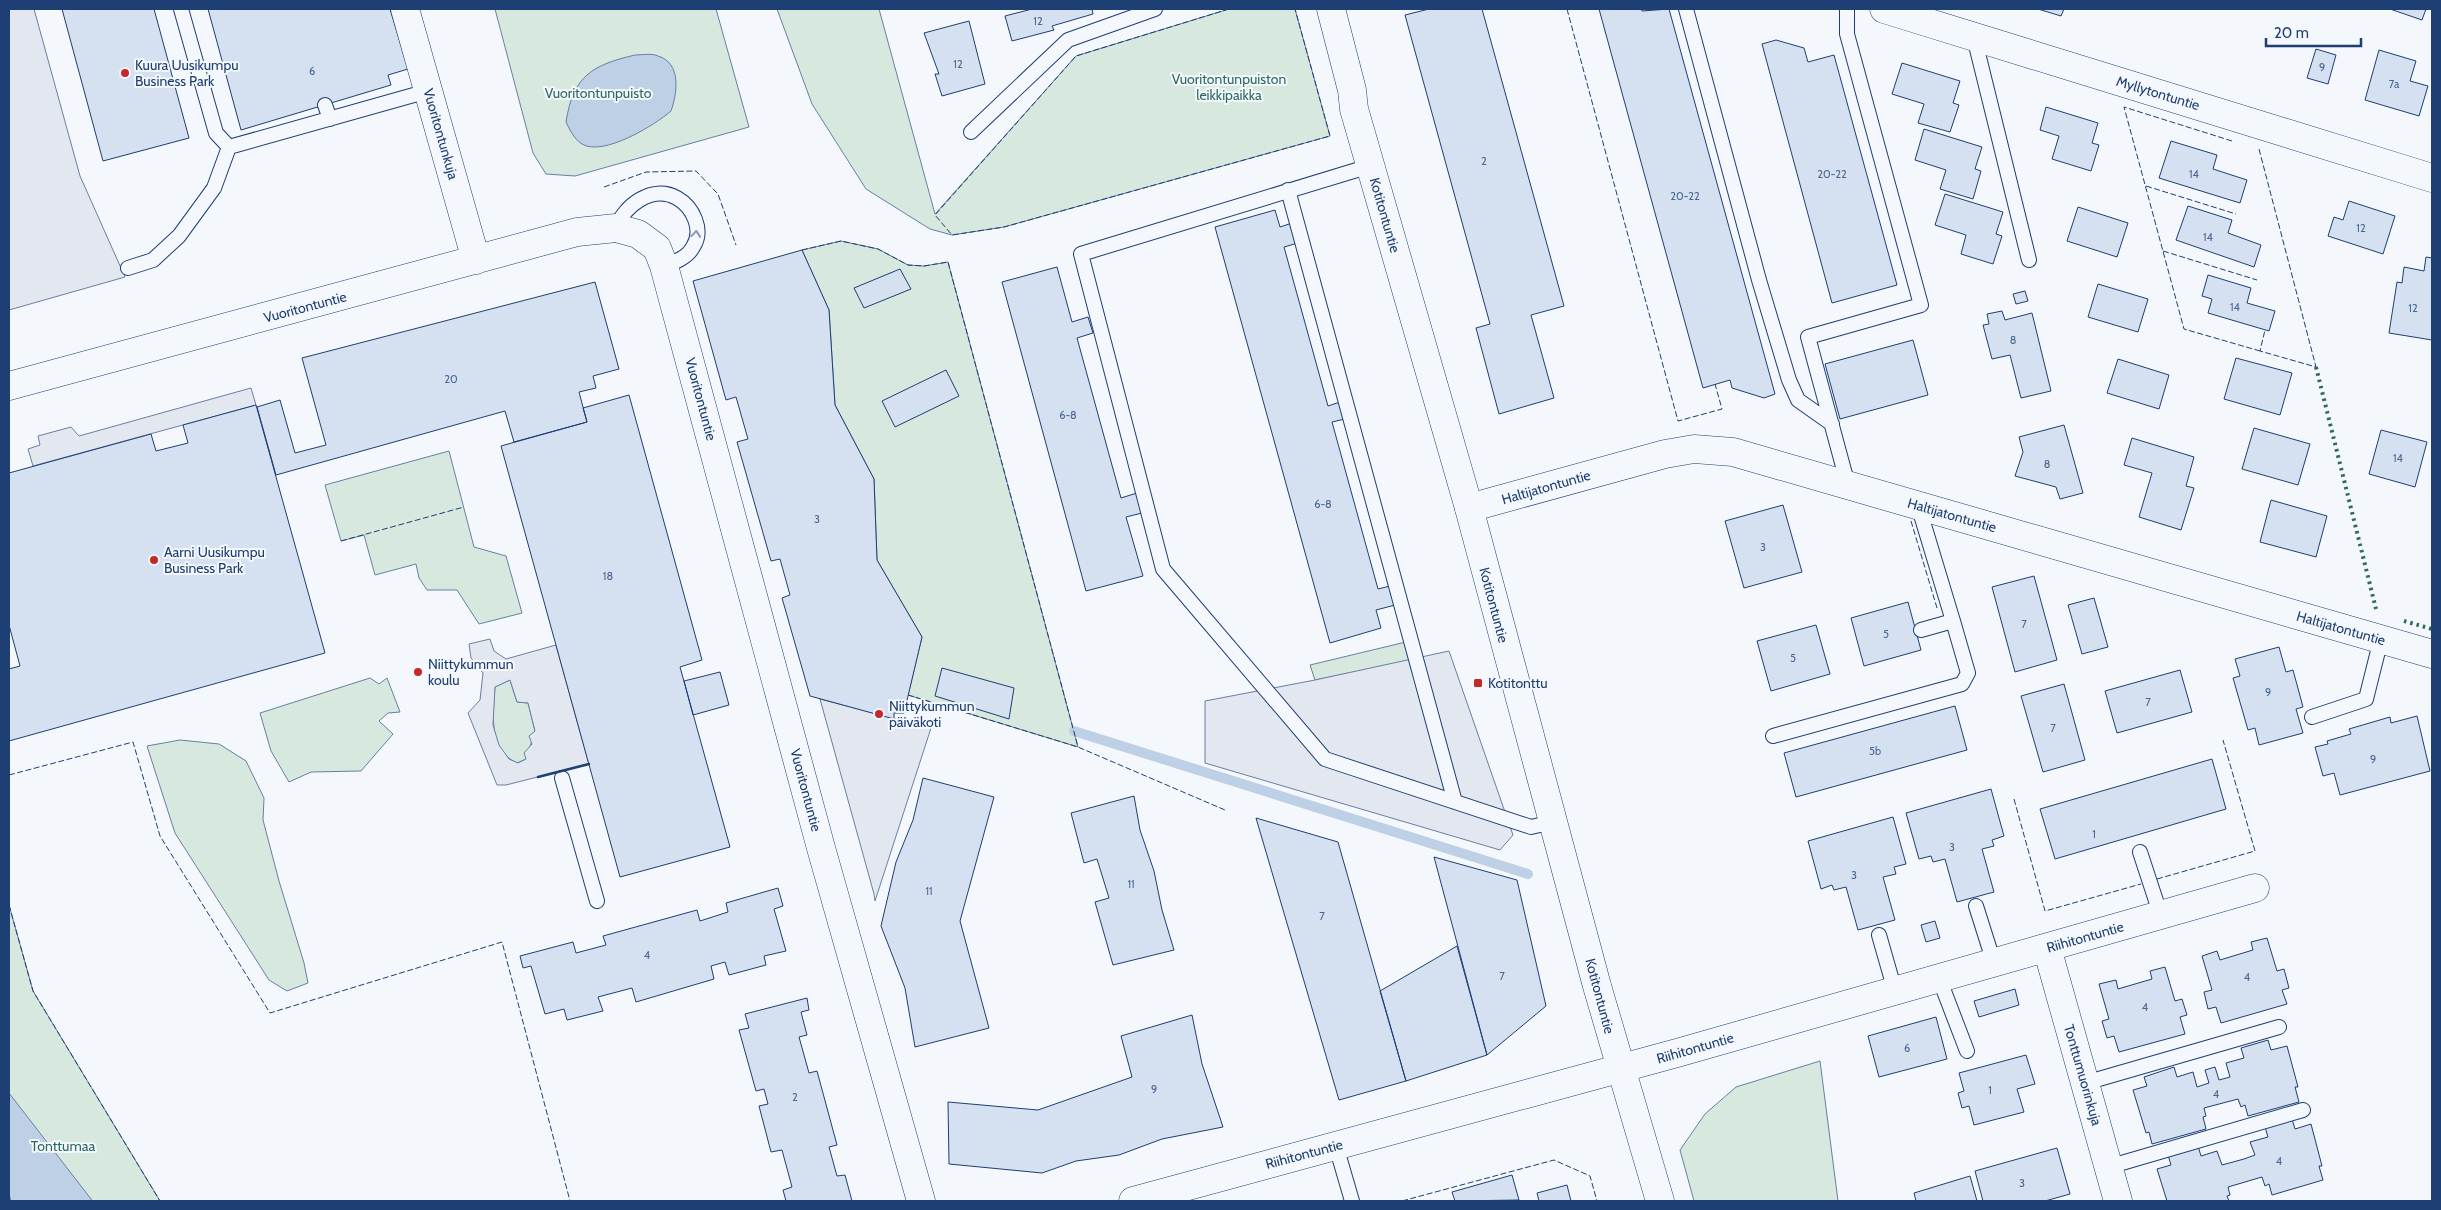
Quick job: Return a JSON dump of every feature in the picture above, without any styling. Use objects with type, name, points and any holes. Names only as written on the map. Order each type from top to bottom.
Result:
[{"type":"street","name":"Vuoritontunkuja","points":[[405,9],[476,260]]},
{"type":"street","name":"Kotitontuntie","points":[[1331,9],[1352,90],[1354,109],[1469,508],[1620,1068],[1660,1201]]},
{"type":"street","name":"Myllytontuntie","points":[[1884,9],[2432,178]]},
{"type":"street","name":"Vuoritontuntie","points":[[9,386],[577,232],[616,228],[638,234],[657,248],[664,266],[821,848],[922,1201]]},
{"type":"street","name":"Haltijatontuntie","points":[[1469,508],[1665,454],[1694,450],[1733,452],[2432,654]]},
{"type":"street","name":"Riihitontuntie","points":[[1133,1201],[1620,1068],[2255,888]]},
{"type":"street","name":"Tonttumuorinkuja","points":[[2047,948],[2118,1201]]},
{"type":"lane","points":[[181,9],[216,133],[229,146]]},
{"type":"lane","points":[[970,132],[1068,40],[1155,9]]},
{"type":"lane","points":[[1686,9],[1759,280],[1789,380],[1798,400],[1832,424]]},
{"type":"lane","points":[[1847,9],[1847,34],[1921,305],[1808,337],[1848,485]]},
{"type":"lane","points":[[1974,37],[2029,260]]},
{"type":"lane","points":[[229,146],[428,91]]},
{"type":"lane","points":[[326,105],[330,119]]},
{"type":"lane","points":[[128,268],[152,260],[179,236],[214,188],[229,146]]},
{"type":"lane","points":[[1370,166],[1081,254],[1163,569],[1325,759],[1531,827],[1553,822]]},
{"type":"lane","points":[[1288,190],[1455,802]]},
{"type":"lane","points":[[616,228],[620,216],[636,201],[659,194],[676,197],[693,212],[698,236],[693,248],[681,259],[664,266]]},
{"type":"lane","points":[[1773,736],[1962,684],[1968,673],[1918,505]]},
{"type":"lane","points":[[1921,630],[1952,621]]},
{"type":"lane","points":[[2312,716],[2366,699],[2382,639]]},
{"type":"lane","points":[[562,778],[597,901]]},
{"type":"lane","points":[[2140,852],[2160,916]]},
{"type":"lane","points":[[1976,906],[1994,963]]},
{"type":"lane","points":[[1879,935],[1895,991]]},
{"type":"lane","points":[[1939,978],[1967,1051]]},
{"type":"lane","points":[[2085,1083],[2278,1027]]},
{"type":"lane","points":[[2108,1167],[2303,1110]]},
{"type":"lane","points":[[1336,1146],[1352,1201]]},
{"type":"green space","name":"Vuoritontunpuisto","points":[[495,9],[716,9],[749,127],[575,176],[546,174],[533,153]]},
{"type":"green space","name":"Vuoritontunpuiston leikkipaikka","points":[[777,9],[879,9],[935,214],[1076,56],[1229,9],[1295,9],[1330,136],[1004,227],[952,235],[930,229],[866,189],[812,104]]},
{"type":"green space","points":[[841,241],[878,249],[908,265],[924,266],[948,262],[1078,747],[908,695],[922,637],[877,560],[874,479],[835,405],[829,310],[802,250]]},
{"type":"green space","points":[[449,451],[474,547],[506,556],[522,613],[479,624],[457,590],[427,590],[419,578],[416,564],[375,575],[364,535],[341,541],[325,485]]},
{"type":"green space","points":[[1410,641],[1413,660],[1315,680],[1310,665]]},
{"type":"green space","points":[[370,678],[379,684],[387,678],[400,712],[388,713],[379,721],[393,734],[361,771],[311,772],[289,782],[271,751],[260,713]]},
{"type":"green space","points":[[510,680],[517,702],[528,703],[535,731],[526,759],[517,763],[501,749],[494,730],[493,719],[495,687]]},
{"type":"green space","points":[[180,740],[219,744],[246,761],[264,798],[263,820],[308,983],[287,991],[269,980],[175,833],[147,746]]},
{"type":"green space","name":"Tonttumaa","points":[[9,905],[33,991],[160,1201],[9,1201]]},
{"type":"green space","points":[[1820,1061],[1838,1201],[1694,1201],[1680,1150],[1705,1114],[1736,1087]]},
{"type":"shaded area","points":[[9,9],[34,9],[80,176],[125,277],[9,310]]},
{"type":"shaded area","points":[[251,388],[256,405],[33,466],[28,449],[40,445],[38,436],[71,427],[79,436]]},
{"type":"shaded area","points":[[490,639],[494,651],[506,659],[556,645],[589,764],[506,785],[497,785],[468,713],[480,700],[483,673],[471,658],[469,644]],"holes":[[[510,680],[517,702],[528,703],[535,731],[529,736],[532,744],[524,753],[526,759],[518,763],[509,759],[499,745],[493,725],[495,687]]]},
{"type":"shaded area","points":[[1449,651],[1513,835],[1500,850],[1205,763],[1205,701],[1315,680]]},
{"type":"shaded area","points":[[820,699],[931,728],[875,901],[874,894]]},
{"type":"water","points":[[635,55],[656,55],[671,65],[676,80],[676,88],[671,111],[641,131],[615,143],[591,147],[582,144],[574,137],[566,122],[569,106],[580,83],[596,68]]},
{"type":"water","points":[[9,1093],[92,1201],[11,1201],[9,1194]]},
{"type":"building","name":"Kuura Uusikumpu Business Park","points":[[62,9],[154,9],[189,138],[103,161]]},
{"type":"building","points":[[208,9],[390,9],[408,69],[388,75],[391,85],[241,130]]},
{"type":"building","points":[[1032,9],[1092,9],[1093,14],[1052,26],[1054,30],[1012,41],[1005,16]]},
{"type":"building","points":[[1429,9],[1482,9],[1564,306],[1531,315],[1554,398],[1499,414],[1476,328],[1490,324],[1405,15]]},
{"type":"building","points":[[1599,9],[1641,9],[1642,11],[1669,9],[1775,394],[1764,398],[1732,388],[1730,380],[1703,388]]},
{"type":"building","points":[[2038,9],[2064,9],[2061,16]]},
{"type":"building","points":[[2390,9],[2426,9],[2422,20]]},
{"type":"building","points":[[969,21],[985,84],[942,96],[935,74],[939,74],[924,33]]},
{"type":"building","points":[[1776,40],[1804,48],[1808,62],[1834,55],[1897,285],[1832,303],[1762,44]]},
{"type":"building","points":[[2316,49],[2336,55],[2328,84],[2307,78]]},
{"type":"building","points":[[2379,50],[2416,61],[2410,81],[2428,86],[2419,116],[2365,100]]},
{"type":"building","points":[[1902,63],[1960,81],[1953,103],[1959,105],[1950,132],[1918,123],[1924,104],[1892,94]]},
{"type":"building","points":[[2046,107],[2098,123],[2092,143],[2099,145],[2091,171],[2052,159],[2059,136],[2040,130]]},
{"type":"building","points":[[1924,129],[1982,147],[1975,169],[1981,171],[1973,199],[1940,189],[1946,170],[1915,160]]},
{"type":"building","points":[[2171,141],[2217,155],[2213,169],[2247,180],[2240,203],[2159,178]]},
{"type":"building","points":[[1945,194],[2003,212],[1996,234],[2002,236],[1993,264],[1961,254],[1966,235],[1935,225]]},
{"type":"building","points":[[2349,201],[2395,216],[2383,254],[2328,236],[2334,217],[2343,220]]},
{"type":"building","points":[[2188,206],[2232,220],[2228,233],[2261,245],[2254,267],[2176,240]]},
{"type":"building","points":[[2078,207],[2128,223],[2117,257],[2067,241]]},
{"type":"building","points":[[1275,210],[1280,227],[1292,223],[1298,243],[1284,247],[1328,406],[1340,402],[1345,419],[1332,422],[1378,589],[1394,585],[1399,604],[1376,610],[1381,628],[1330,643],[1215,227]]},
{"type":"building","points":[[802,250],[829,310],[835,405],[874,479],[877,560],[922,637],[904,713],[894,713],[894,719],[810,696],[782,598],[790,595],[780,559],[771,561],[737,442],[748,439],[736,397],[726,400],[693,281]]},
{"type":"building","points":[[2426,257],[2432,258],[2432,340],[2389,333],[2397,282],[2402,283],[2404,267],[2424,271]]},
{"type":"building","points":[[1057,267],[1072,322],[1088,317],[1093,333],[1077,338],[1121,498],[1137,493],[1142,513],[1126,517],[1143,576],[1086,591],[1002,282]]},
{"type":"building","points":[[900,269],[911,289],[864,308],[854,288]]},
{"type":"building","points":[[2208,275],[2251,288],[2247,303],[2275,311],[2269,331],[2208,313],[2212,299],[2202,296]]},
{"type":"building","points":[[595,282],[619,369],[593,376],[596,388],[579,392],[587,422],[514,442],[505,411],[276,475],[257,407],[280,400],[295,453],[326,445],[302,358]]},
{"type":"building","points":[[2098,284],[2148,299],[2138,332],[2088,317]]},
{"type":"building","points":[[2025,291],[2028,301],[2016,304],[2013,294]]},
{"type":"building","points":[[2002,311],[2005,320],[2032,313],[2051,391],[2021,398],[2010,355],[1992,359],[1983,325],[1989,324],[1987,314]]},
{"type":"building","points":[[1913,340],[1928,395],[1840,419],[1825,364]]},
{"type":"building","points":[[2236,358],[2292,373],[2280,415],[2224,399]]},
{"type":"building","points":[[2118,359],[2169,375],[2159,409],[2107,393]]},
{"type":"building","points":[[946,370],[959,396],[895,427],[882,401]]},
{"type":"building","points":[[629,395],[702,660],[680,667],[730,847],[620,877],[501,446],[587,422],[583,408]]},
{"type":"building","name":"Aarni Uusikumpu Business Park","points":[[256,405],[325,653],[9,741],[9,669],[20,666],[9,625],[9,473],[151,434],[156,451],[188,443],[183,425]]},
{"type":"building","points":[[2064,425],[2083,493],[2060,499],[2056,487],[2015,476],[2023,452],[2019,437]]},
{"type":"building","points":[[2254,428],[2310,444],[2298,485],[2242,469]]},
{"type":"building","points":[[2381,430],[2427,442],[2415,487],[2369,474]]},
{"type":"building","points":[[2132,438],[2194,457],[2186,486],[2194,488],[2181,530],[2139,517],[2152,473],[2124,465]]},
{"type":"building","points":[[2271,500],[2327,516],[2316,557],[2260,542]]},
{"type":"building","points":[[1783,505],[1802,572],[1744,588],[1725,521]]},
{"type":"building","points":[[2034,576],[2057,660],[2015,672],[1992,587]]},
{"type":"building","points":[[2094,598],[2108,647],[2082,654],[2068,605]]},
{"type":"building","points":[[1908,602],[1921,650],[1864,666],[1851,618]]},
{"type":"building","points":[[1816,625],[1830,674],[1771,691],[1757,641]]},
{"type":"building","points":[[2279,647],[2286,672],[2293,670],[2303,707],[2296,709],[2303,733],[2259,745],[2255,728],[2248,730],[2233,678],[2240,676],[2235,659]]},
{"type":"building","points":[[942,668],[1014,688],[1009,719],[935,696]]},
{"type":"building","points":[[2180,670],[2192,712],[2117,733],[2105,691]]},
{"type":"building","points":[[720,672],[729,705],[693,715],[684,681]]},
{"type":"building","points":[[2064,684],[2085,760],[2043,772],[2021,696]]},
{"type":"building","points":[[1955,706],[1967,750],[1796,797],[1784,753]]},
{"type":"building","points":[[2417,716],[2430,771],[2340,795],[2334,773],[2323,776],[2315,747],[2328,744],[2327,741],[2351,734],[2349,729],[2390,717],[2391,723]]},
{"type":"building","points":[[2212,759],[2226,809],[2055,859],[2040,809]]},
{"type":"building","points":[[923,778],[994,797],[960,921],[989,1028],[915,1047],[905,988],[881,926],[896,862],[913,820]]},
{"type":"building","points":[[1991,789],[2004,836],[1992,840],[1994,846],[1982,849],[1994,892],[1957,902],[1945,859],[1933,862],[1931,856],[1919,859],[1906,813]]},
{"type":"building","points":[[1134,796],[1140,830],[1154,871],[1162,910],[1174,950],[1113,965],[1095,902],[1109,898],[1097,859],[1084,863],[1071,813]]},
{"type":"building","points":[[1893,817],[1906,864],[1894,867],[1896,874],[1883,877],[1895,920],[1858,930],[1846,887],[1834,890],[1832,885],[1821,889],[1808,841]]},
{"type":"building","points":[[1256,818],[1338,842],[1406,1081],[1339,1100]]},
{"type":"building","points":[[1434,857],[1517,880],[1546,1006],[1487,1055]]},
{"type":"building","points":[[778,888],[783,906],[774,909],[786,951],[764,956],[766,965],[729,975],[725,962],[711,966],[714,979],[636,1002],[632,988],[598,997],[603,1011],[567,1020],[564,1009],[545,1014],[531,966],[523,968],[520,956],[573,942],[576,953],[606,945],[603,936],[697,910],[700,921],[728,912],[726,903]]},
{"type":"building","points":[[1935,921],[1940,938],[1926,942],[1921,925]]},
{"type":"building","points":[[2267,938],[2277,971],[2284,969],[2289,988],[2282,990],[2287,1004],[2221,1023],[2216,1007],[2208,1009],[2204,992],[2212,990],[2202,956],[2217,951],[2220,960],[2253,950],[2251,942]]},
{"type":"building","points":[[1457,946],[1487,1055],[1406,1081],[1380,991]]},
{"type":"building","points":[[2165,967],[2175,1001],[2182,999],[2187,1015],[2180,1017],[2185,1034],[2119,1052],[2114,1036],[2107,1038],[2102,1021],[2109,1019],[2099,984],[2116,980],[2118,989],[2152,979],[2150,971]]},
{"type":"building","points":[[2015,989],[2019,1005],[1979,1017],[1974,1001]]},
{"type":"building","points":[[807,998],[809,1010],[801,1012],[807,1035],[799,1037],[809,1073],[817,1071],[837,1145],[829,1147],[837,1176],[845,1175],[852,1201],[786,1201],[783,1190],[792,1187],[782,1150],[771,1152],[759,1106],[768,1104],[764,1089],[756,1091],[739,1030],[749,1028],[745,1014]]},
{"type":"building","points":[[1192,1015],[1202,1064],[1223,1127],[1162,1139],[1119,1155],[1076,1161],[1042,1173],[949,1164],[948,1102],[1038,1110],[1132,1077],[1121,1036]]},
{"type":"building","points":[[1936,1017],[1947,1059],[1879,1077],[1868,1036]]},
{"type":"building","points":[[2268,1040],[2271,1050],[2287,1046],[2298,1087],[2295,1087],[2299,1102],[2248,1116],[2245,1105],[2241,1107],[2238,1099],[2204,1108],[2206,1116],[2203,1117],[2206,1129],[2152,1144],[2149,1132],[2146,1133],[2133,1090],[2147,1086],[2144,1077],[2174,1067],[2177,1077],[2193,1072],[2197,1087],[2209,1083],[2205,1070],[2215,1067],[2219,1080],[2230,1077],[2226,1063],[2244,1058],[2241,1048]]},
{"type":"building","points":[[2026,1055],[2035,1084],[2017,1089],[2024,1112],[1974,1125],[1969,1106],[1962,1108],[1958,1093],[1964,1091],[1959,1073]]},
{"type":"building","points":[[2292,1119],[2295,1129],[2311,1124],[2322,1166],[2319,1166],[2323,1180],[2272,1195],[2269,1184],[2265,1186],[2262,1177],[2228,1187],[2230,1195],[2227,1196],[2229,1201],[2167,1201],[2157,1169],[2171,1165],[2168,1155],[2198,1146],[2201,1156],[2217,1151],[2222,1165],[2244,1159],[2255,1155],[2250,1142],[2268,1137],[2265,1127]]},
{"type":"building","points":[[2057,1148],[2070,1194],[2045,1201],[1983,1201],[1975,1171]]},
{"type":"building","points":[[1512,1175],[1519,1200],[1455,1201],[1452,1192]]},
{"type":"building","points":[[1970,1176],[1977,1201],[1916,1201],[1914,1193]]},
{"type":"building","points":[[1567,1185],[1571,1201],[1539,1201],[1537,1193]]},
{"type":"waterway","points":[[1074,731],[1528,874]]},
{"type":"hedge","points":[[2316,367],[2376,609]]},
{"type":"hedge","points":[[2404,621],[2432,629]]},
{"type":"fence","points":[[1229,9],[1076,56],[935,215],[952,235],[1004,227],[1330,136],[1295,9]]},
{"type":"fence","points":[[1567,9],[1678,421],[1722,409],[1715,384]]},
{"type":"fence","points":[[2232,141],[2124,107],[2184,329],[2260,351]]},
{"type":"fence","points":[[2259,149],[2316,367],[2260,351],[2265,330]]},
{"type":"fence","points":[[604,187],[646,172],[696,171],[718,194],[736,245]]},
{"type":"fence","points":[[2146,186],[2236,214]]},
{"type":"fence","points":[[802,250],[841,241],[878,249],[908,265],[924,266],[948,262],[1078,747]]},
{"type":"fence","points":[[2163,251],[2257,280]]},
{"type":"fence","points":[[341,541],[464,507]]},
{"type":"fence","points":[[1911,521],[1937,608]]},
{"type":"fence","points":[[908,695],[1078,747],[1225,810]]},
{"type":"fence","points":[[2157,879],[2255,851],[2223,740]]},
{"type":"fence","points":[[9,775],[133,742],[160,836],[270,1013],[502,942],[570,1201]]},
{"type":"fence","points":[[2014,799],[2045,911],[2141,884]]},
{"type":"fence","points":[[9,905],[33,991],[160,1201]]},
{"type":"fence","points":[[1402,1201],[1554,1160],[1590,1176],[1597,1201]]},
{"type":"wall","points":[[538,777],[589,764]]},
{"type":"place","name":"Kuura Uusikumpu Business Park","points":[[125,73]]},
{"type":"place","name":"Aarni Uusikumpu Business Park","points":[[154,560]]},
{"type":"place","name":"Niittykummun koulu","points":[[418,672]]},
{"type":"place","name":"Kotitonttu","points":[[1478,683]]},
{"type":"place","name":"Niittykummun päiväkoti","points":[[879,714]]}]
